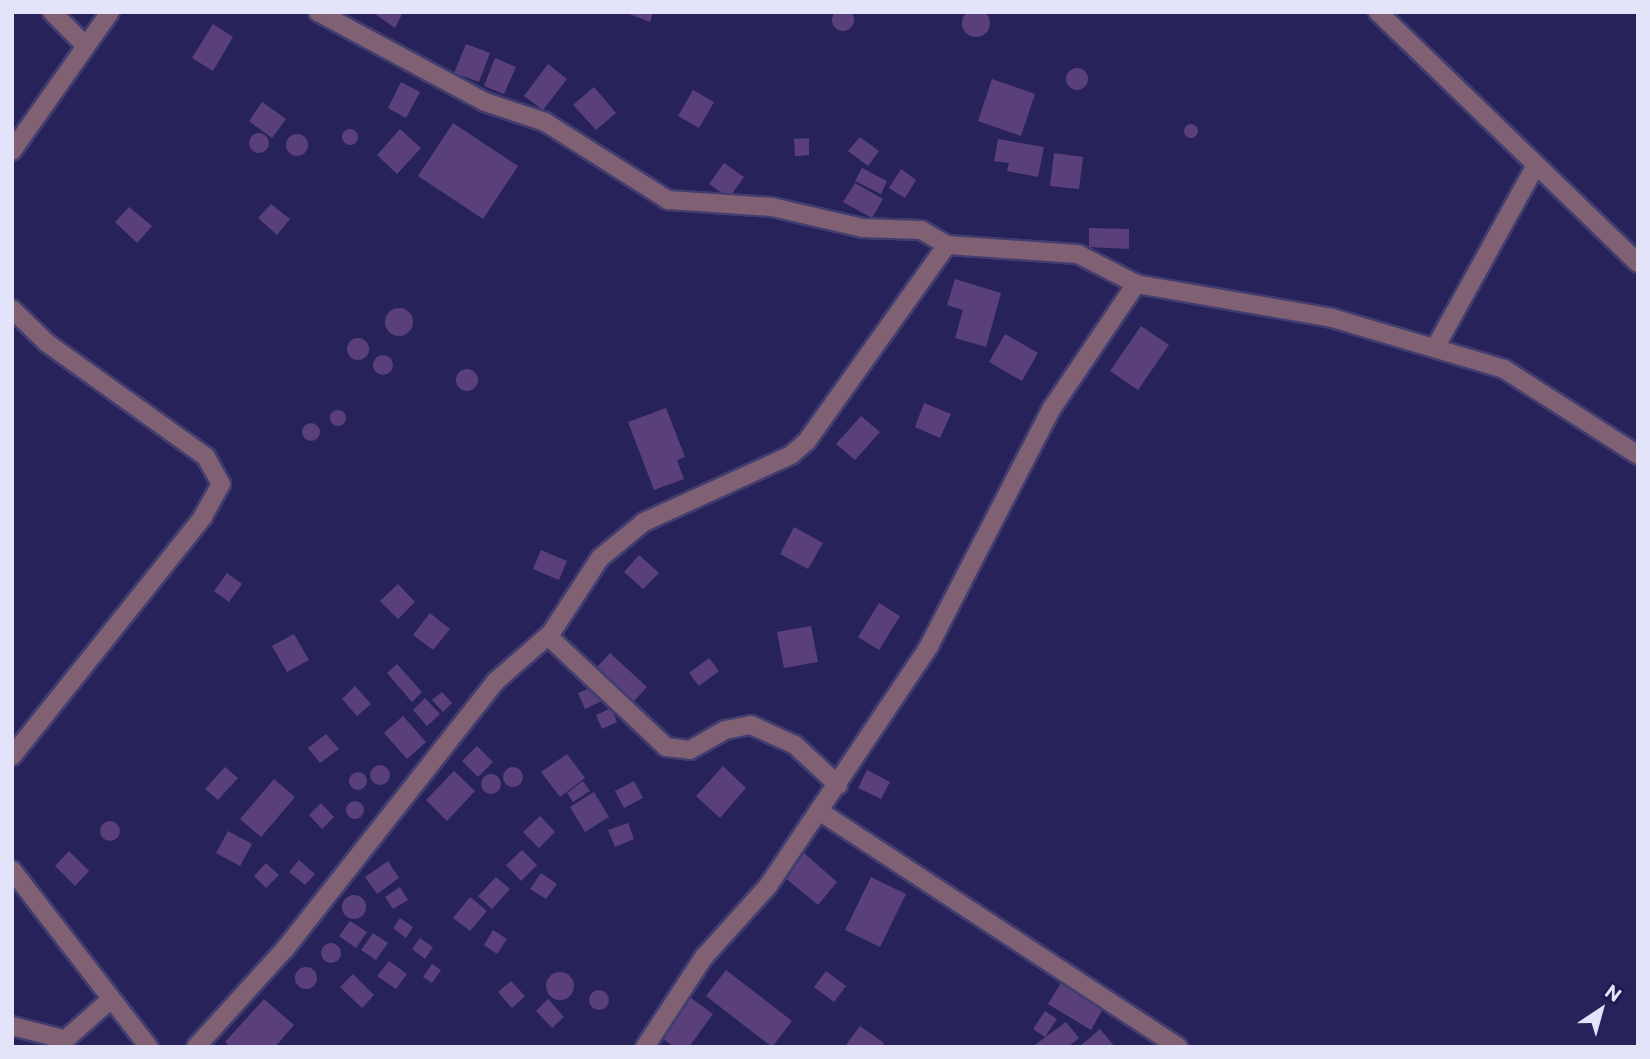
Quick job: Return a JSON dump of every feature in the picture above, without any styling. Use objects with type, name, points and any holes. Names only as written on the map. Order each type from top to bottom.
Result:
[{"type":"street","points":[[52,12],[84,44]]},
{"type":"street","points":[[12,151],[84,44],[110,12]]},
{"type":"street","points":[[318,12],[485,102],[545,122],[668,200],[772,208],[862,228],[921,230],[947,245],[1077,254],[1136,284],[1332,318],[1504,369],[1638,455]]},
{"type":"street","points":[[1378,12],[1638,263]]},
{"type":"street","points":[[1435,348],[1536,165]]},
{"type":"street","points":[[196,1047],[285,948],[496,681],[548,636],[600,558],[644,522],[792,455],[807,441],[947,245]]},
{"type":"street","points":[[645,1047],[704,957],[768,886],[838,785],[954,606],[1052,408],[1136,284]]},
{"type":"street","points":[[12,309],[47,343],[206,457],[221,484],[204,517],[12,756]]},
{"type":"street","points":[[548,636],[666,747],[690,750],[724,730],[751,724],[795,745],[838,785]]},
{"type":"street","points":[[819,811],[1178,1047]]},
{"type":"street","points":[[12,870],[109,1001],[149,1047]]},
{"type":"street","points":[[12,1026],[60,1043],[109,1001]]},
{"type":"building","points":[[843,9],[851,12],[854,20],[851,28],[843,31],[835,28],[832,20],[835,12]]},
{"type":"building","points":[[976,9],[986,13],[990,23],[986,33],[976,37],[966,33],[962,23],[966,13]]},
{"type":"building","points":[[372,12],[403,12],[395,28]]},
{"type":"building","points":[[624,12],[653,12],[650,22]]},
{"type":"building","points":[[213,24],[233,37],[213,71],[192,58]]},
{"type":"building","points":[[466,44],[490,53],[479,82],[454,73]]},
{"type":"building","points":[[495,58],[516,67],[504,94],[484,86]]},
{"type":"building","points":[[548,64],[567,79],[543,110],[524,96]]},
{"type":"building","points":[[1077,68],[1085,71],[1088,79],[1085,87],[1077,90],[1069,87],[1066,79],[1069,71]]},
{"type":"building","points":[[992,79],[1035,94],[1021,136],[978,121]]},
{"type":"building","points":[[401,82],[420,92],[406,118],[388,108]]},
{"type":"building","points":[[594,87],[616,113],[596,130],[573,105]]},
{"type":"building","points":[[693,90],[714,102],[699,128],[678,116]]},
{"type":"building","points":[[262,102],[286,119],[272,138],[249,121]]},
{"type":"building","points":[[453,123],[518,166],[483,219],[418,176]]},
{"type":"building","points":[[1188,124],[1194,124],[1198,131],[1194,138],[1188,138],[1184,134],[1184,128]]},
{"type":"building","points":[[347,129],[353,129],[358,137],[356,143],[347,145],[342,140],[342,134]]},
{"type":"building","points":[[400,129],[421,148],[397,174],[377,155]]},
{"type":"building","points":[[259,133],[266,136],[269,143],[266,150],[259,153],[252,150],[249,143],[252,136]]},
{"type":"building","points":[[297,134],[305,137],[308,145],[305,153],[297,156],[289,153],[286,145],[289,137]]},
{"type":"building","points":[[860,137],[879,151],[868,166],[848,151]]},
{"type":"building","points":[[809,138],[809,155],[795,156],[794,139]]},
{"type":"building","points":[[998,139],[1044,147],[1038,177],[1007,171],[1009,163],[994,161]]},
{"type":"building","points":[[1054,153],[1083,157],[1079,189],[1050,186]]},
{"type":"building","points":[[724,163],[744,177],[729,198],[709,184]]},
{"type":"building","points":[[862,168],[887,181],[881,194],[855,181]]},
{"type":"building","points":[[901,169],[916,180],[905,198],[889,188]]},
{"type":"building","points":[[855,183],[883,199],[872,218],[843,202]]},
{"type":"building","points":[[271,204],[290,219],[277,235],[258,218]]},
{"type":"building","points":[[129,207],[152,226],[137,243],[115,222]]},
{"type":"building","points":[[1089,228],[1129,229],[1129,249],[1089,247]]},
{"type":"building","points":[[955,279],[1001,293],[986,347],[955,338],[963,310],[947,305]]},
{"type":"building","points":[[399,308],[409,312],[413,322],[409,332],[399,336],[389,332],[385,322],[389,312]]},
{"type":"building","points":[[1141,326],[1169,345],[1138,390],[1110,371]]},
{"type":"building","points":[[1005,334],[1038,353],[1022,381],[989,362]]},
{"type":"building","points":[[358,338],[366,341],[369,349],[366,357],[358,360],[350,357],[347,349],[350,341]]},
{"type":"building","points":[[383,355],[390,358],[393,365],[390,372],[383,375],[376,372],[373,365],[376,358]]},
{"type":"building","points":[[467,369],[475,372],[478,380],[475,388],[467,391],[459,388],[456,380],[459,372]]},
{"type":"building","points":[[924,403],[951,414],[940,438],[915,427]]},
{"type":"building","points":[[666,408],[685,457],[677,460],[684,479],[654,490],[628,422]]},
{"type":"building","points":[[338,410],[344,412],[344,424],[338,426],[332,424],[330,418],[332,412]]},
{"type":"building","points":[[861,416],[880,432],[855,460],[836,444]]},
{"type":"building","points":[[311,423],[317,426],[320,432],[317,438],[311,441],[305,438],[302,432],[305,426]]},
{"type":"building","points":[[794,527],[823,543],[808,569],[780,554]]},
{"type":"building","points":[[541,550],[567,561],[559,580],[533,569]]},
{"type":"building","points":[[639,555],[659,573],[643,589],[624,572]]},
{"type":"building","points":[[227,573],[242,584],[229,602],[214,591]]},
{"type":"building","points":[[398,584],[415,602],[398,619],[380,601]]},
{"type":"building","points":[[879,603],[900,616],[879,650],[858,637]]},
{"type":"building","points":[[430,613],[450,629],[433,650],[413,635]]},
{"type":"building","points":[[811,626],[818,662],[784,668],[777,632]]},
{"type":"building","points":[[294,634],[309,660],[287,672],[272,646]]},
{"type":"building","points":[[610,653],[647,687],[634,701],[597,667]]},
{"type":"building","points":[[709,658],[719,671],[699,686],[689,673]]},
{"type":"building","points":[[397,664],[422,692],[412,702],[387,673]]},
{"type":"building","points":[[355,686],[371,704],[357,716],[342,699]]},
{"type":"building","points":[[595,686],[602,701],[585,709],[578,693]]},
{"type":"building","points":[[442,692],[452,703],[443,712],[432,700]]},
{"type":"building","points":[[425,698],[440,714],[427,726],[413,710]]},
{"type":"building","points":[[611,708],[617,722],[602,729],[596,715]]},
{"type":"building","points":[[403,716],[426,742],[407,759],[384,733]]},
{"type":"building","points":[[326,734],[339,749],[320,763],[308,748]]},
{"type":"building","points":[[477,746],[493,762],[478,777],[462,761]]},
{"type":"building","points":[[567,754],[585,778],[560,797],[541,772]]},
{"type":"building","points":[[380,765],[387,768],[390,775],[387,782],[380,785],[373,782],[370,775],[373,768]]},
{"type":"building","points":[[723,766],[746,788],[720,818],[696,796]]},
{"type":"building","points":[[225,767],[238,778],[218,800],[205,789]]},
{"type":"building","points":[[513,767],[520,770],[523,777],[520,784],[513,787],[506,784],[503,777],[506,770]]},
{"type":"building","points":[[867,770],[890,782],[881,799],[858,788]]},
{"type":"building","points":[[454,771],[475,791],[447,821],[426,800]]},
{"type":"building","points":[[358,772],[364,775],[367,781],[364,787],[358,790],[352,787],[349,781],[352,775]]},
{"type":"building","points":[[491,774],[498,777],[501,784],[498,791],[491,794],[484,791],[481,784],[484,777]]},
{"type":"building","points":[[274,779],[295,797],[261,837],[240,819]]},
{"type":"building","points":[[583,781],[590,791],[573,802],[567,793]]},
{"type":"building","points":[[634,781],[643,798],[624,808],[615,791]]},
{"type":"building","points":[[594,792],[609,817],[585,832],[570,807]]},
{"type":"building","points":[[355,801],[361,804],[364,810],[361,816],[355,819],[349,816],[346,810],[349,804]]},
{"type":"building","points":[[321,803],[334,817],[322,829],[309,815]]},
{"type":"building","points":[[540,816],[555,832],[539,848],[523,832]]},
{"type":"building","points":[[110,821],[117,824],[120,831],[117,838],[110,841],[103,838],[100,831],[103,824]]},
{"type":"building","points":[[628,823],[634,839],[615,847],[608,830]]},
{"type":"building","points":[[228,831],[252,844],[240,866],[216,853]]},
{"type":"building","points":[[522,850],[537,865],[521,881],[506,865]]},
{"type":"building","points":[[69,851],[89,871],[75,886],[55,866]]},
{"type":"building","points":[[804,853],[837,882],[818,905],[784,877]]},
{"type":"building","points":[[299,860],[315,874],[305,885],[289,872]]},
{"type":"building","points":[[388,861],[399,878],[377,894],[365,877]]},
{"type":"building","points":[[266,863],[279,875],[266,888],[254,876]]},
{"type":"building","points":[[541,873],[557,884],[546,899],[530,889]]},
{"type":"building","points":[[496,877],[510,889],[492,909],[478,896]]},
{"type":"building","points":[[871,877],[906,894],[880,947],[845,930]]},
{"type":"building","points":[[400,887],[408,900],[393,909],[385,897]]},
{"type":"building","points":[[354,895],[365,902],[366,907],[359,918],[354,919],[343,912],[342,907],[349,896]]},
{"type":"building","points":[[470,897],[487,911],[470,931],[453,918]]},
{"type":"building","points":[[400,918],[413,927],[406,938],[393,928]]},
{"type":"building","points":[[350,921],[367,932],[356,948],[339,936]]},
{"type":"building","points":[[493,930],[507,939],[497,954],[484,945]]},
{"type":"building","points":[[373,933],[388,943],[376,960],[361,950]]},
{"type":"building","points":[[420,938],[433,947],[425,959],[412,949]]},
{"type":"building","points":[[331,943],[338,946],[341,953],[338,960],[331,963],[324,960],[321,953],[324,946]]},
{"type":"building","points":[[389,961],[407,974],[396,989],[377,976]]},
{"type":"building","points":[[432,964],[441,970],[432,983],[423,977]]},
{"type":"building","points":[[306,967],[314,970],[317,978],[314,986],[306,989],[298,986],[295,978],[298,970]]},
{"type":"building","points":[[726,970],[792,1021],[772,1047],[706,996]]},
{"type":"building","points":[[826,971],[846,986],[834,1002],[814,987]]},
{"type":"building","points":[[560,972],[570,976],[574,986],[570,996],[560,1000],[550,996],[546,986],[550,976]]},
{"type":"building","points":[[353,974],[374,995],[362,1008],[340,987]]},
{"type":"building","points":[[511,981],[525,996],[512,1008],[498,992]]},
{"type":"building","points":[[1062,981],[1104,1007],[1091,1030],[1048,1004]]},
{"type":"building","points":[[599,990],[606,993],[609,1000],[606,1007],[599,1010],[592,1007],[589,1000],[592,993]]},
{"type":"building","points":[[687,995],[713,1014],[689,1047],[674,1047],[658,1035]]},
{"type":"building","points":[[264,999],[294,1025],[275,1047],[230,1047],[225,1042]]},
{"type":"building","points":[[548,999],[564,1017],[552,1028],[536,1011]]},
{"type":"building","points":[[1045,1011],[1057,1019],[1045,1037],[1033,1029]]},
{"type":"building","points":[[1066,1022],[1079,1038],[1068,1047],[1032,1047]]},
{"type":"building","points":[[860,1026],[884,1043],[881,1047],[846,1045]]},
{"type":"building","points":[[1100,1029],[1115,1047],[1079,1047]]}]
